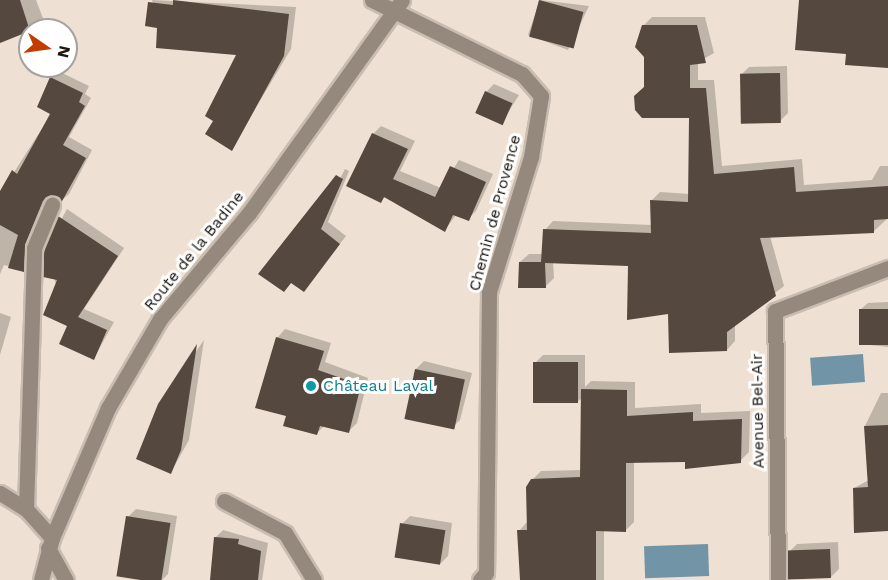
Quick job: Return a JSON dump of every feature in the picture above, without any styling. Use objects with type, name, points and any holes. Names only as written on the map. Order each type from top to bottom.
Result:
[{"type":"street","points":[[372,0],[398,6]]},
{"type":"street","name":"Route de la Badine","points":[[41,580],[50,543],[108,408],[160,320],[249,213],[398,6]]},
{"type":"street","name":"Chemin de Provence","points":[[398,6],[522,74],[542,96],[531,157],[489,292],[486,573],[480,580]]},
{"type":"street","points":[[26,510],[34,248],[52,205]]},
{"type":"street","name":"Avenue Bel-Air","points":[[778,580],[775,311],[888,268]]},
{"type":"street","points":[[0,493],[26,510],[50,543],[66,580]]},
{"type":"street","points":[[224,501],[285,533],[314,580]]},
{"type":"water","points":[[863,354],[865,382],[812,386],[810,358]]},
{"type":"water","points":[[708,544],[709,576],[645,578],[644,546]]},
{"type":"building","points":[[0,0],[20,0],[26,18],[18,18],[18,36],[0,43]]},
{"type":"building","points":[[173,0],[289,14],[284,56],[232,151],[205,134],[213,121],[205,116],[236,55],[156,48],[157,28],[145,26],[148,2],[173,5]]},
{"type":"building","points":[[539,0],[583,12],[574,49],[529,37]]},
{"type":"building","points":[[799,0],[888,0],[888,68],[845,65],[846,54],[795,50]]},
{"type":"building","points":[[642,25],[697,25],[706,63],[690,65],[690,88],[706,88],[714,174],[794,167],[796,192],[888,186],[888,219],[874,220],[874,233],[760,238],[776,296],[727,332],[727,351],[669,353],[668,314],[627,320],[628,266],[545,263],[546,288],[518,288],[519,262],[541,262],[543,229],[651,233],[650,200],[688,202],[689,118],[642,118],[635,110],[634,96],[644,87],[644,57],[635,47]]},
{"type":"building","points":[[780,73],[781,123],[741,124],[740,74]]},
{"type":"building","points":[[50,78],[83,93],[79,102],[85,106],[63,145],[86,158],[61,203],[51,195],[43,201],[25,245],[24,272],[8,268],[18,235],[0,225],[0,191],[12,170],[17,174],[50,114],[37,107]]},
{"type":"building","points":[[485,91],[512,103],[503,125],[475,113]]},
{"type":"building","points":[[372,133],[408,149],[393,179],[435,197],[450,166],[486,182],[469,221],[453,215],[445,232],[384,197],[381,203],[346,186]]},
{"type":"building","points":[[336,175],[343,179],[321,229],[340,244],[304,292],[291,283],[284,292],[258,274]]},
{"type":"building","points":[[58,216],[118,256],[78,317],[107,330],[94,360],[59,344],[67,326],[43,315],[57,280],[43,277],[44,250]]},
{"type":"building","points":[[859,309],[888,309],[888,345],[859,345]]},
{"type":"building","name":"Château Laval","points":[[276,337],[324,351],[318,370],[361,385],[349,433],[320,426],[317,435],[283,426],[286,416],[255,408]]},
{"type":"building","points":[[197,344],[181,450],[171,474],[136,459],[158,404]]},
{"type":"building","points":[[533,362],[578,362],[578,403],[533,403]]},
{"type":"building","points":[[415,369],[465,380],[454,429],[404,419]]},
{"type":"building","points":[[581,389],[627,390],[627,416],[693,412],[693,421],[742,419],[741,463],[685,469],[685,462],[626,463],[626,532],[596,531],[596,580],[520,580],[517,530],[527,530],[526,487],[531,479],[580,477]]},
{"type":"building","points":[[888,425],[888,531],[854,533],[853,488],[868,487],[864,426]]},
{"type":"building","points":[[126,516],[170,523],[161,580],[116,576]]},
{"type":"building","points":[[400,523],[445,530],[440,565],[395,558]]},
{"type":"building","points":[[214,537],[239,539],[238,544],[261,551],[258,580],[210,580]]},
{"type":"building","points":[[830,549],[831,578],[788,579],[787,551]]},
{"type":"place","name":"Château Laval","points":[[311,386]]}]
